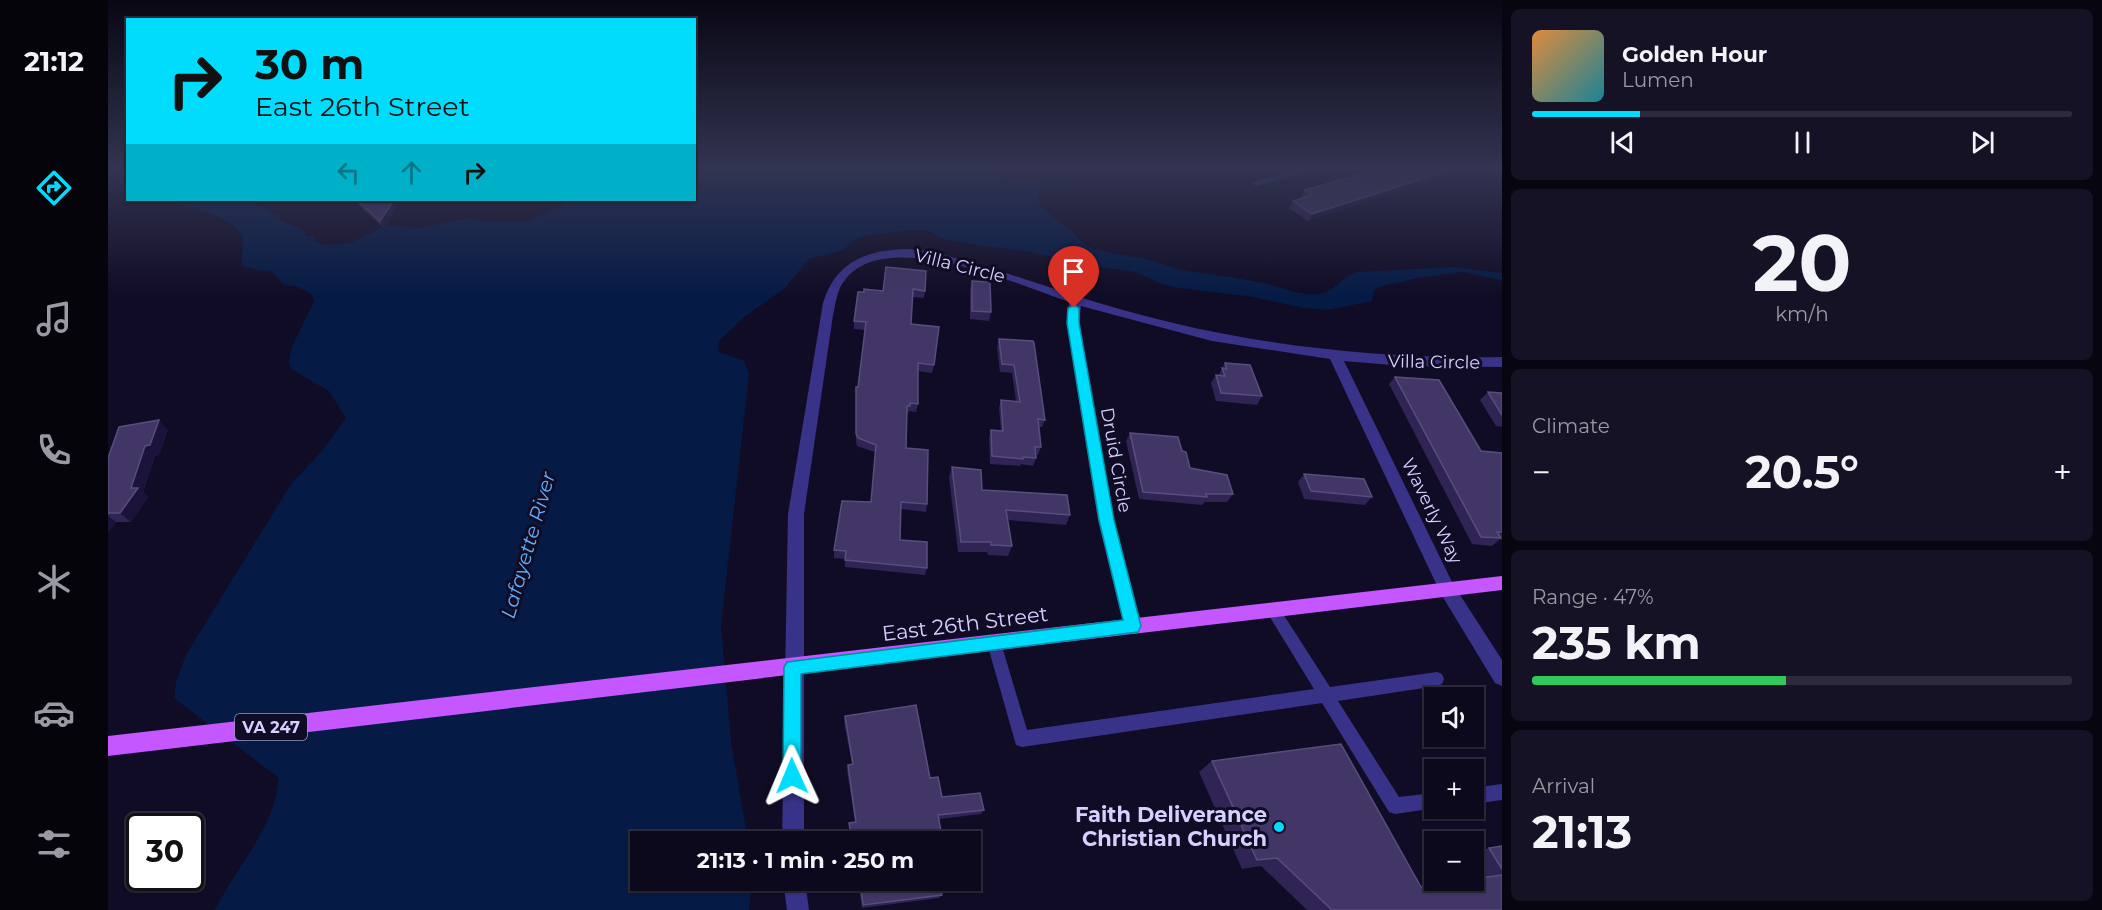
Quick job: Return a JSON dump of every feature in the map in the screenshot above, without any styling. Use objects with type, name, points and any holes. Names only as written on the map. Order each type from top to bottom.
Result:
[{"type":"main road","name":"East 26th Street","points":[[108,746],[1502,583]]},
{"type":"street","name":"Villa Circle","points":[[793,831],[792,667],[797,504],[806,436],[821,363],[830,302],[836,282],[851,267],[868,259],[888,254],[920,253],[1112,311],[1204,336],[1336,358],[1432,363],[1502,362]]},
{"type":"street","name":"Druid Circle","points":[[1075,299],[1073,323],[1106,520],[1133,626]]},
{"type":"street","name":"Waverly Way","points":[[1336,358],[1447,589],[1502,676]]},
{"type":"street","points":[[796,891],[798,910]]},
{"type":"lane","points":[[1273,610],[1395,806],[1424,802]]},
{"type":"lane","points":[[994,643],[1023,739],[1437,679]]},
{"type":"lane","points":[[1484,794],[1502,792]]},
{"type":"water","name":"Lafayette River","points":[[201,210],[267,210],[279,215],[280,220],[303,230],[307,236],[314,236],[315,241],[323,245],[351,243],[386,225],[419,228],[469,218],[490,222],[527,221],[552,210],[1045,210],[1082,242],[1105,252],[1142,258],[1182,270],[1254,281],[1297,292],[1324,293],[1357,272],[1454,267],[1502,273],[1502,280],[1462,272],[1418,278],[1379,287],[1374,291],[1372,301],[1328,310],[1304,308],[1254,297],[1179,288],[1161,284],[1136,272],[1080,264],[1031,252],[956,242],[941,238],[929,231],[910,230],[864,236],[856,239],[843,250],[809,259],[785,288],[743,318],[718,342],[719,352],[744,361],[749,373],[721,625],[731,742],[746,831],[630,831],[630,891],[751,891],[749,910],[215,910],[263,830],[276,796],[279,778],[174,698],[176,682],[186,655],[291,484],[322,451],[346,418],[329,391],[291,369],[289,362],[291,349],[314,301],[311,294],[298,287],[284,285],[272,272],[243,267],[243,243],[236,227],[218,216]]},
{"type":"building","points":[[368,210],[387,210],[380,221]]},
{"type":"building","points":[[1307,210],[1323,210],[1312,214]]},
{"type":"building","points":[[886,267],[926,271],[925,291],[913,289],[911,324],[939,327],[934,365],[918,363],[918,404],[910,403],[910,406],[907,406],[906,448],[928,450],[927,504],[901,502],[900,540],[927,542],[927,568],[845,560],[846,551],[834,550],[842,501],[871,502],[876,445],[858,438],[856,434],[856,387],[858,387],[866,322],[854,321],[858,292],[864,292],[864,289],[883,291]]},
{"type":"building","points":[[972,281],[990,282],[991,312],[972,311]]},
{"type":"building","points":[[999,339],[1033,341],[1034,343],[1045,420],[1038,419],[1041,447],[1035,447],[1036,458],[992,456],[991,430],[1003,431],[1001,400],[1020,402],[1014,365],[1002,364]]},
{"type":"building","points":[[1225,363],[1250,365],[1262,396],[1221,393],[1216,375],[1225,376],[1222,368],[1227,369]]},
{"type":"building","points":[[1395,377],[1439,380],[1481,451],[1502,453],[1502,532],[1497,532],[1501,538],[1481,537]]},
{"type":"building","points":[[1488,392],[1502,393],[1502,415]]},
{"type":"building","points":[[159,420],[150,445],[145,446],[131,488],[138,488],[120,513],[108,513],[108,458],[119,427]]},
{"type":"building","points":[[1130,433],[1178,437],[1182,451],[1186,452],[1190,468],[1227,475],[1233,494],[1206,494],[1207,497],[1143,492]]},
{"type":"building","points":[[952,467],[981,470],[982,490],[1067,495],[1070,515],[1006,510],[1012,546],[991,545],[991,542],[961,542]]},
{"type":"building","points":[[1304,474],[1364,479],[1372,497],[1311,491]]},
{"type":"building","points":[[916,705],[930,778],[938,777],[942,797],[980,793],[984,810],[938,815],[941,831],[850,831],[849,823],[856,822],[848,765],[853,764],[845,716]]},
{"type":"building","points":[[1341,744],[1421,887],[1424,887],[1424,891],[1484,891],[1484,877],[1502,875],[1502,910],[1332,910],[1277,858],[1257,860],[1212,761]]},
{"type":"building","points":[[1502,846],[1502,869],[1489,848]]},
{"type":"building","points":[[861,891],[941,891],[942,895],[863,905]]},
{"type":"place","name":"Faith Deliverance Christian Church","points":[[1279,827]]},
{"type":"route","points":[[792,776],[792,667],[1133,626],[1106,520],[1073,323],[1074,308]]}]
